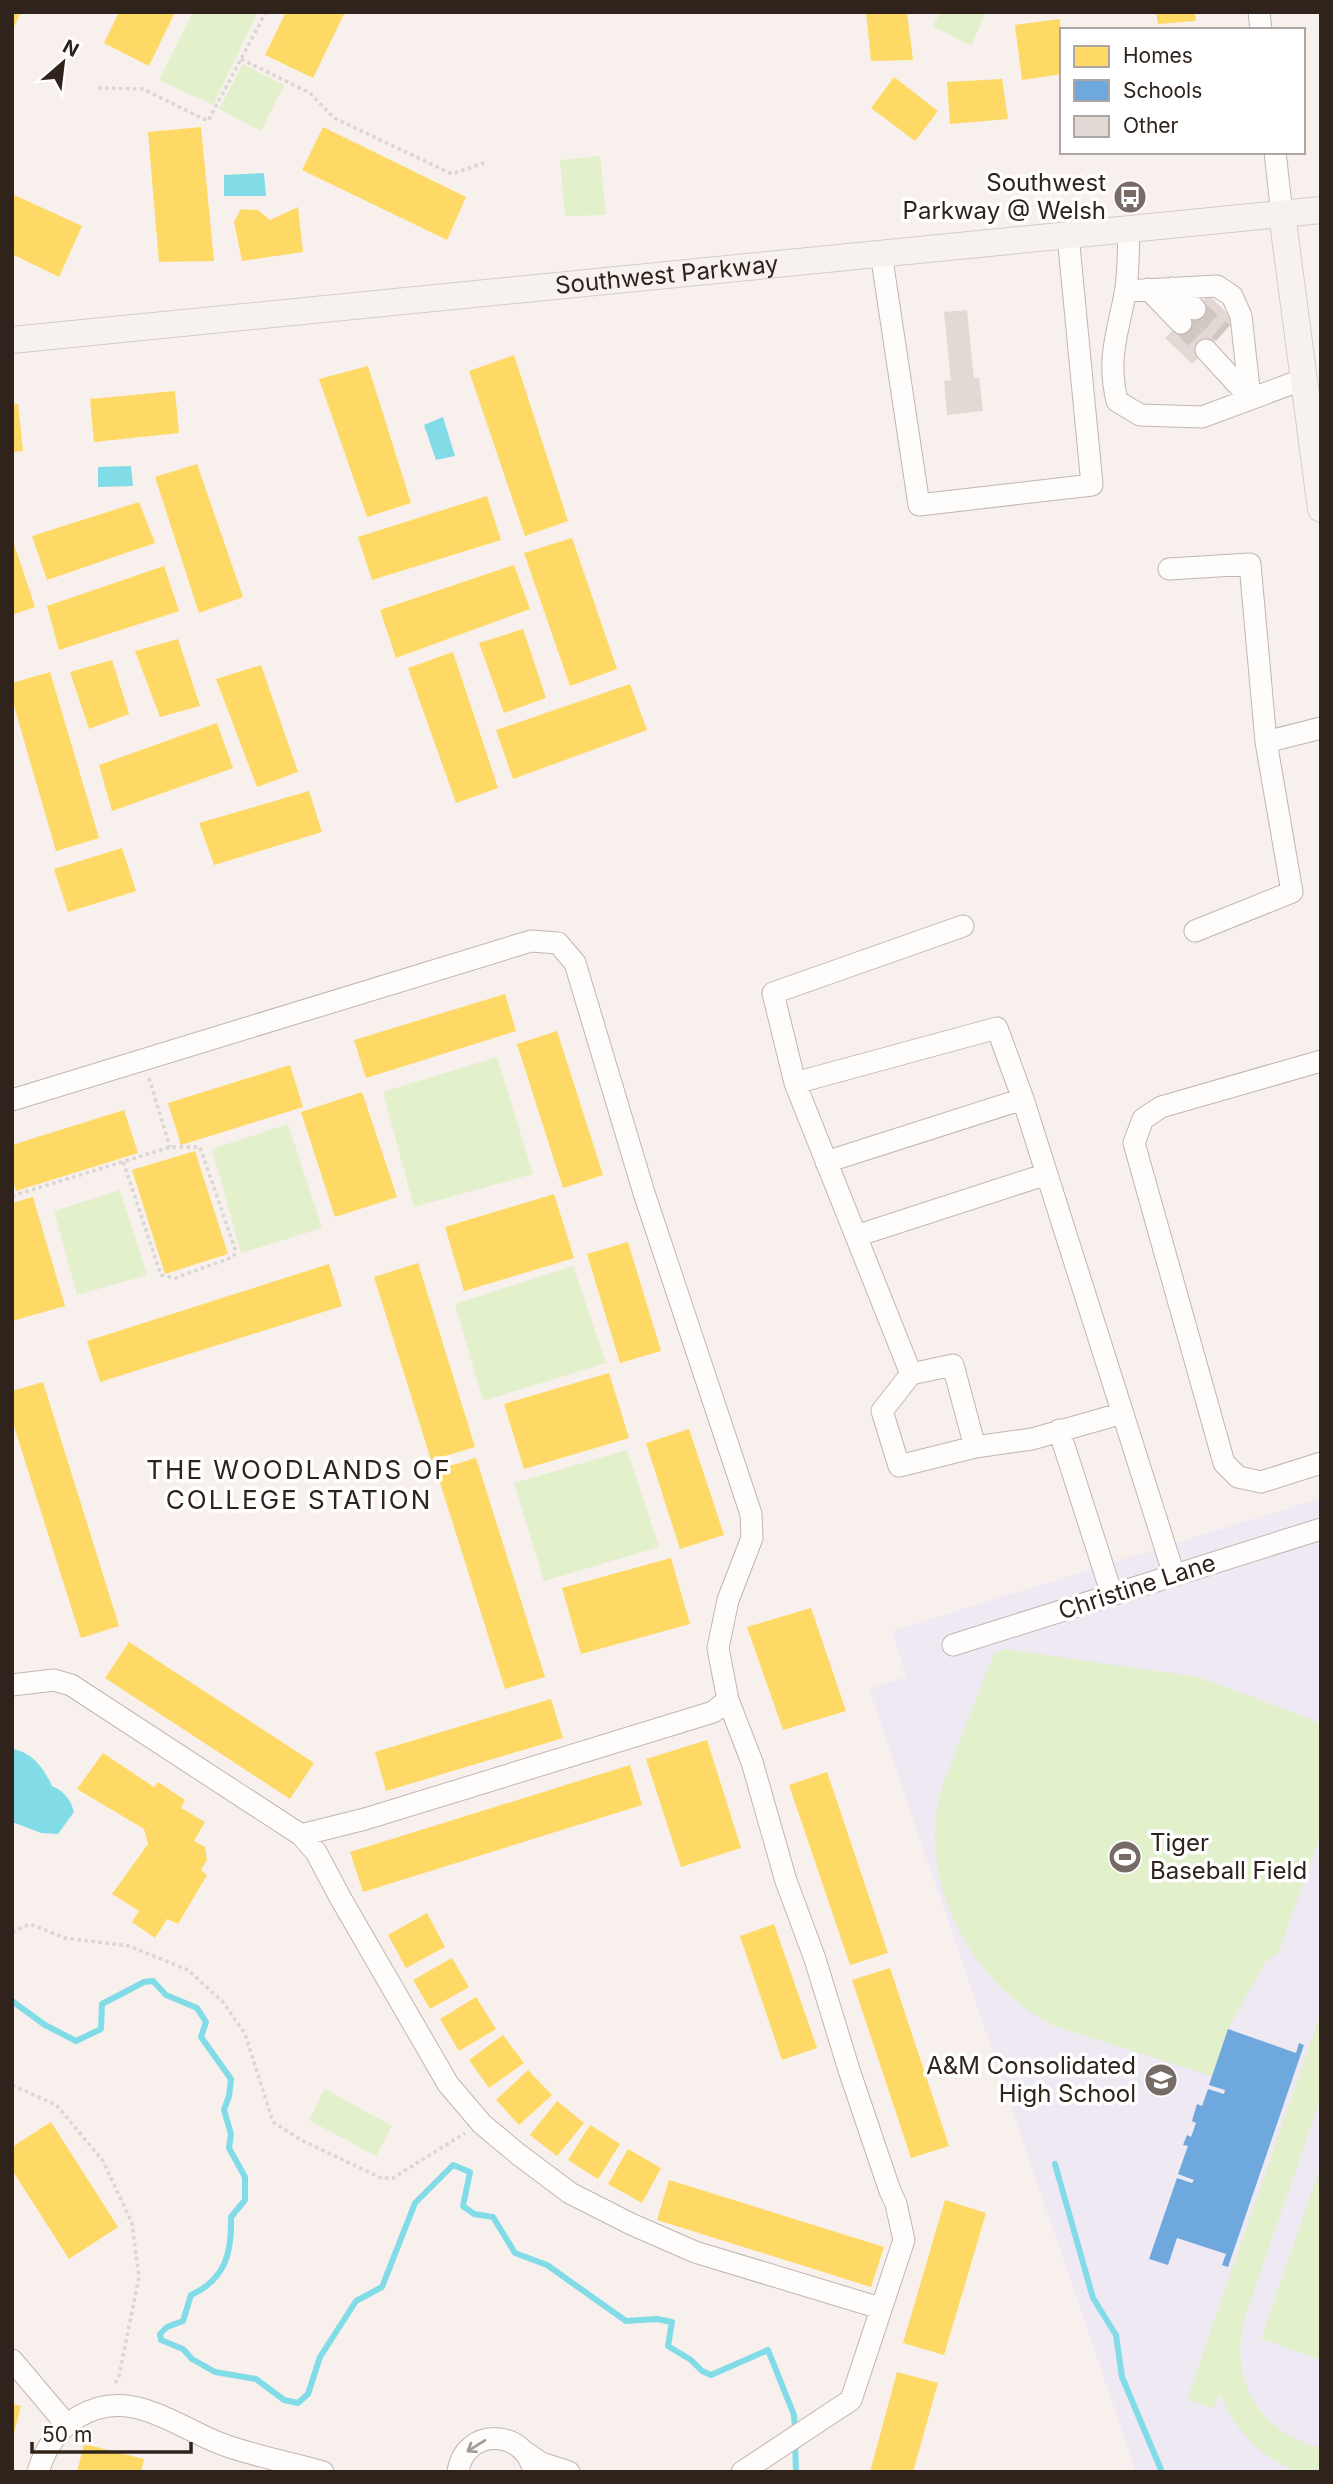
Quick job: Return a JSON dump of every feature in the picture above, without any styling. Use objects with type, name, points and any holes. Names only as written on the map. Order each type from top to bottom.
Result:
[{"type":"main road","name":"Southwest Parkway","points":[[12,340],[1321,210]]},
{"type":"main road","points":[[1282,214],[1321,509]]},
{"type":"street","points":[[1275,154],[1282,214]]},
{"type":"street","points":[[1129,229],[1126,291],[1114,340],[1111,376],[1116,401],[1140,415],[1202,417],[1304,379]]},
{"type":"street","points":[[881,253],[919,505],[1092,485],[1068,235]]},
{"type":"street","points":[[1126,291],[1217,286],[1232,296],[1241,316],[1250,398]]},
{"type":"street","points":[[1148,289],[1188,316],[1172,288]]},
{"type":"street","points":[[1223,333],[1245,351]]},
{"type":"street","points":[[1206,350],[1250,398]]},
{"type":"street","points":[[1168,569],[1250,564],[1266,742],[1292,892],[1195,931]]},
{"type":"street","points":[[1266,742],[1321,728]]},
{"type":"street","points":[[911,1374],[795,1083],[773,993],[963,926]]},
{"type":"street","points":[[12,1101],[531,941],[558,943],[575,963],[644,1193],[751,1514],[752,1538],[728,1600],[718,1648],[728,1700],[751,1762],[786,1881],[815,1958],[849,2070],[899,2213],[904,2240],[851,2400],[742,2472]]},
{"type":"street","points":[[795,1083],[997,1028],[1023,1099],[1174,1575]]},
{"type":"street","points":[[1321,1061],[1161,1107],[1143,1119],[1134,1143],[1224,1463],[1238,1477],[1261,1482],[1321,1463]]},
{"type":"street","points":[[826,1162],[1023,1099]]},
{"type":"street","points":[[856,1237],[1047,1174]]},
{"type":"street","points":[[975,1447],[953,1365],[911,1374],[882,1411],[899,1466],[975,1447],[1032,1439],[1123,1413]]},
{"type":"street","points":[[1059,1430],[1112,1595]]},
{"type":"street","name":"Christine Lane","points":[[953,1645],[1321,1529]]},
{"type":"street","points":[[12,1685],[54,1680],[71,1685],[301,1835],[316,1852],[448,2084],[482,2124],[570,2193],[695,2252],[880,2308]]},
{"type":"street","points":[[301,1835],[365,1819],[713,1712],[728,1700]]},
{"type":"street","points":[[12,2360],[66,2424]]},
{"type":"street","points":[[38,2472],[44,2453],[66,2424],[102,2406],[144,2409],[221,2444],[292,2468],[323,2472]]},
{"type":"street","points":[[457,2472],[464,2454],[472,2446],[495,2438],[518,2445],[530,2463],[541,2463],[569,2472]]},
{"type":"path","points":[[97,88],[143,89],[208,121],[266,12]]},
{"type":"path","points":[[241,59],[310,93],[334,118],[452,174],[484,163]]},
{"type":"path","points":[[143,1060],[170,1147]]},
{"type":"path","points":[[12,1196],[123,1161],[170,1147],[201,1147],[236,1252],[233,1258],[175,1278],[161,1275],[123,1161]]},
{"type":"path","points":[[12,1932],[30,1924],[65,1938],[129,1946],[188,1970],[223,2002],[245,2034],[273,2122],[300,2140],[381,2178],[393,2178],[482,2124]]},
{"type":"path","points":[[12,2085],[56,2105],[64,2114],[103,2161],[132,2223],[139,2277],[119,2376],[102,2406]]},
{"type":"shaded area","name":"A&M Consolidated High School","points":[[1321,1498],[1321,2472],[1136,2472],[869,1689],[906,1677],[892,1631]]},
{"type":"green space","points":[[193,12],[258,12],[213,105],[159,80]]},
{"type":"green space","points":[[940,12],[986,12],[971,46],[933,26]]},
{"type":"green space","points":[[243,64],[284,85],[261,131],[219,109]]},
{"type":"green space","points":[[600,156],[606,215],[565,216],[560,160]]},
{"type":"green space","points":[[497,1057],[533,1174],[414,1207],[383,1092]]},
{"type":"green space","points":[[288,1124],[322,1228],[241,1253],[212,1149]]},
{"type":"green space","points":[[120,1190],[147,1275],[77,1295],[54,1211]]},
{"type":"green space","points":[[573,1266],[606,1363],[483,1401],[455,1304]]},
{"type":"green space","points":[[627,1450],[659,1547],[544,1581],[514,1483]]},
{"type":"green space","name":"Tiger Baseball Field","points":[[1004,1649],[1199,1677],[1321,1725],[1321,1834],[1278,1954],[1266,1961],[1228,2029],[1212,2076],[1054,2026],[1025,2008],[999,1985],[976,1958],[958,1928],[945,1896],[937,1862],[935,1827],[940,1793],[994,1653]]},
{"type":"green space","points":[[1321,2012],[1321,2097],[1245,2317],[1241,2340],[1245,2382],[1253,2400],[1265,2416],[1281,2430],[1299,2441],[1321,2448],[1321,2472],[1307,2472],[1286,2466],[1261,2451],[1233,2419],[1220,2393],[1213,2409],[1187,2399]]},
{"type":"green space","points":[[325,2089],[392,2126],[376,2156],[309,2120]]},
{"type":"green space","points":[[1321,2165],[1321,2360],[1261,2339]]},
{"type":"water","points":[[264,173],[266,196],[224,196],[224,175]]},
{"type":"water","points":[[443,417],[455,456],[436,460],[424,425]]},
{"type":"water","points":[[131,466],[133,486],[98,487],[98,467]]},
{"type":"water","points":[[12,1749],[37,1762],[52,1786],[63,1793],[71,1804],[74,1812],[58,1834],[41,1833],[12,1822]]},
{"type":"building: Homes","points":[[12,12],[21,12],[12,31]]},
{"type":"building: Homes","points":[[119,12],[175,12],[149,66],[104,43]]},
{"type":"building: Homes","points":[[286,12],[345,12],[313,78],[265,55]]},
{"type":"building: Homes","points":[[866,12],[907,12],[913,60],[871,61]]},
{"type":"building: Homes","points":[[1156,12],[1195,12],[1196,21],[1158,24]]},
{"type":"building: Homes","points":[[1060,19],[1060,74],[1022,80],[1015,25]]},
{"type":"building: Homes","points":[[894,77],[938,111],[915,141],[871,108]]},
{"type":"building: Homes","points":[[1002,79],[1008,119],[950,124],[947,82]]},
{"type":"building: Homes","points":[[201,127],[214,261],[159,262],[148,132]]},
{"type":"building: Homes","points":[[323,127],[466,197],[447,240],[302,170]]},
{"type":"building: Homes","points":[[12,194],[82,226],[59,277],[12,254]]},
{"type":"building: Homes","points":[[298,207],[303,252],[242,261],[234,222],[241,209],[258,210],[270,220]]},
{"type":"building: Homes","points":[[514,355],[568,521],[525,536],[469,371]]},
{"type":"building: Homes","points":[[368,366],[411,503],[367,517],[319,379]]},
{"type":"building: Homes","points":[[175,391],[179,433],[94,442],[90,399]]},
{"type":"building: Homes","points":[[18,404],[23,451],[12,452],[12,405]]},
{"type":"building: Homes","points":[[197,464],[243,597],[199,613],[155,477]]},
{"type":"building: Homes","points":[[487,496],[501,540],[372,580],[358,537]]},
{"type":"building: Homes","points":[[139,502],[155,543],[47,580],[32,536]]},
{"type":"building: Homes","points":[[12,538],[35,607],[12,615]]},
{"type":"building: Homes","points":[[572,538],[617,669],[570,686],[524,553]]},
{"type":"building: Homes","points":[[514,565],[530,609],[396,658],[380,610]]},
{"type":"building: Homes","points":[[164,566],[179,611],[59,650],[47,606]]},
{"type":"building: Homes","points":[[523,629],[546,698],[504,713],[479,643]]},
{"type":"building: Homes","points":[[178,639],[200,706],[160,717],[135,651]]},
{"type":"building: Homes","points":[[453,652],[498,788],[456,803],[408,668]]},
{"type":"building: Homes","points":[[112,660],[129,714],[89,729],[70,672]]},
{"type":"building: Homes","points":[[261,665],[298,772],[257,787],[216,679]]},
{"type":"building: Homes","points":[[50,672],[99,838],[56,851],[12,699],[12,683]]},
{"type":"building: Homes","points":[[630,684],[647,730],[513,779],[496,730]]},
{"type":"building: Homes","points":[[217,723],[233,768],[112,811],[99,765]]},
{"type":"building: Homes","points":[[309,791],[322,832],[214,865],[199,823]]},
{"type":"building: Homes","points":[[122,848],[136,891],[68,912],[54,869]]},
{"type":"building: Homes","points":[[505,994],[516,1031],[366,1078],[354,1040]]},
{"type":"building: Homes","points":[[557,1031],[603,1175],[563,1188],[517,1044]]},
{"type":"building: Homes","points":[[290,1065],[303,1107],[181,1145],[168,1103]]},
{"type":"building: Homes","points":[[362,1092],[397,1197],[335,1217],[301,1112]]},
{"type":"building: Homes","points":[[124,1110],[138,1153],[16,1191],[12,1179],[12,1145]]},
{"type":"building: Homes","points":[[195,1151],[228,1254],[165,1274],[132,1170]]},
{"type":"building: Homes","points":[[554,1194],[574,1258],[464,1291],[445,1227]]},
{"type":"building: Homes","points":[[33,1197],[65,1306],[12,1321],[12,1203]]},
{"type":"building: Homes","points":[[628,1242],[661,1351],[620,1363],[587,1254]]},
{"type":"building: Homes","points":[[418,1263],[475,1447],[431,1460],[374,1277]]},
{"type":"building: Homes","points":[[329,1264],[342,1306],[100,1382],[87,1341]]},
{"type":"building: Homes","points":[[609,1373],[629,1438],[524,1469],[504,1404]]},
{"type":"building: Homes","points":[[43,1382],[119,1626],[81,1638],[12,1420],[12,1391]]},
{"type":"building: Homes","points":[[689,1429],[724,1535],[680,1549],[646,1443]]},
{"type":"building: Homes","points":[[476,1458],[545,1677],[505,1689],[436,1470]]},
{"type":"building: Homes","points":[[671,1558],[690,1624],[581,1654],[562,1588]]},
{"type":"building: Homes","points":[[811,1608],[846,1711],[783,1730],[747,1627]]},
{"type":"building: Homes","points":[[129,1642],[314,1763],[290,1799],[105,1678]]},
{"type":"building: Homes","points":[[551,1699],[563,1738],[386,1791],[375,1752]]},
{"type":"building: Homes","points":[[707,1740],[741,1848],[681,1867],[646,1759]]},
{"type":"building: Homes","points":[[103,1753],[154,1787],[158,1782],[185,1800],[181,1808],[205,1822],[194,1841],[205,1847],[207,1860],[201,1870],[207,1875],[178,1924],[167,1919],[155,1938],[132,1922],[139,1911],[112,1894],[148,1844],[144,1829],[77,1789]]},
{"type":"building: Homes","points":[[630,1765],[642,1805],[363,1892],[350,1852]]},
{"type":"building: Homes","points":[[827,1772],[888,1953],[850,1965],[789,1785]]},
{"type":"building: Homes","points":[[427,1913],[445,1947],[406,1968],[388,1935]]},
{"type":"building: Homes","points":[[774,1924],[817,2048],[782,2060],[740,1936]]},
{"type":"building: Homes","points":[[452,1958],[469,1987],[430,2009],[413,1980]]},
{"type":"building: Homes","points":[[890,1968],[949,2146],[911,2158],[852,1980]]},
{"type":"building: Homes","points":[[476,1997],[496,2029],[459,2051],[440,2019]]},
{"type":"building: Homes","points":[[503,2035],[524,2063],[489,2088],[469,2060]]},
{"type":"building: Homes","points":[[528,2070],[552,2095],[519,2125],[496,2100]]},
{"type":"building: Homes","points":[[557,2101],[584,2123],[557,2156],[530,2135]]},
{"type":"building: Homes","points":[[51,2122],[118,2227],[69,2259],[12,2170],[12,2147]]},
{"type":"building: Homes","points":[[590,2125],[620,2144],[598,2179],[568,2160]]},
{"type":"building: Homes","points":[[628,2149],[661,2168],[642,2203],[608,2184]]},
{"type":"building: Homes","points":[[669,2180],[884,2247],[871,2287],[657,2220]]},
{"type":"building: Homes","points":[[945,2200],[986,2213],[944,2355],[903,2343]]},
{"type":"building: Homes","points":[[897,2372],[938,2383],[913,2472],[870,2472]]},
{"type":"building: Homes","points":[[12,2404],[21,2406],[13,2437],[12,2437]]},
{"type":"building: Homes","points":[[84,2444],[144,2459],[141,2472],[77,2472]]},
{"type":"building: Schools","points":[[1228,2029],[1296,2053],[1299,2043],[1304,2045],[1228,2267],[1222,2265],[1226,2254],[1177,2238],[1168,2265],[1149,2259],[1177,2178],[1192,2183],[1194,2180],[1178,2174],[1188,2146],[1183,2145],[1187,2135],[1191,2137],[1196,2123],[1192,2121],[1197,2104],[1202,2106],[1208,2089],[1224,2094],[1225,2090],[1209,2085]]},
{"type":"building: Other","points":[[1209,295],[1235,321],[1192,364],[1165,338]]},
{"type":"building: Other","points":[[967,310],[974,378],[979,378],[983,411],[947,415],[944,381],[951,380],[944,312]]},
{"type":"waterway","points":[[12,2001],[45,2025],[76,2041],[101,2029],[102,2004],[144,1982],[153,1981],[166,1995],[197,2008],[206,2022],[201,2037],[231,2079],[224,2110],[231,2134],[229,2148],[245,2177],[245,2200],[231,2217],[228,2253],[219,2273],[191,2295],[183,2321],[167,2327],[160,2334],[161,2340],[183,2349],[192,2359],[215,2372],[256,2379],[284,2400],[298,2403],[308,2394],[320,2357],[356,2301],[382,2287],[415,2203],[453,2165],[470,2172],[463,2206],[474,2214],[493,2217],[515,2253],[547,2265],[626,2321],[657,2319],[672,2322],[668,2346],[691,2360],[702,2371],[711,2375],[768,2350],[794,2415],[795,2431]]},
{"type":"waterway","points":[[1055,2164],[1093,2298],[1116,2335],[1122,2377],[1162,2472]]},
{"type":"waterway","points":[[795,2442],[796,2472]]},
{"type":"tunnel","points":[[1195,309],[1223,333]]},
{"type":"tunnel","points":[[1181,323],[1206,350]]},
{"type":"place","name":"Southwest Parkway @ Welsh","points":[[1130,197]]},
{"type":"place","name":"Tiger Baseball Field","points":[[1125,1857]]},
{"type":"place","name":"A&M Consolidated High School","points":[[1161,2080]]},
{"type":"district","name":"THE WOODLANDS OF COLLEGE STATION","points":[[299,1485]]}]
